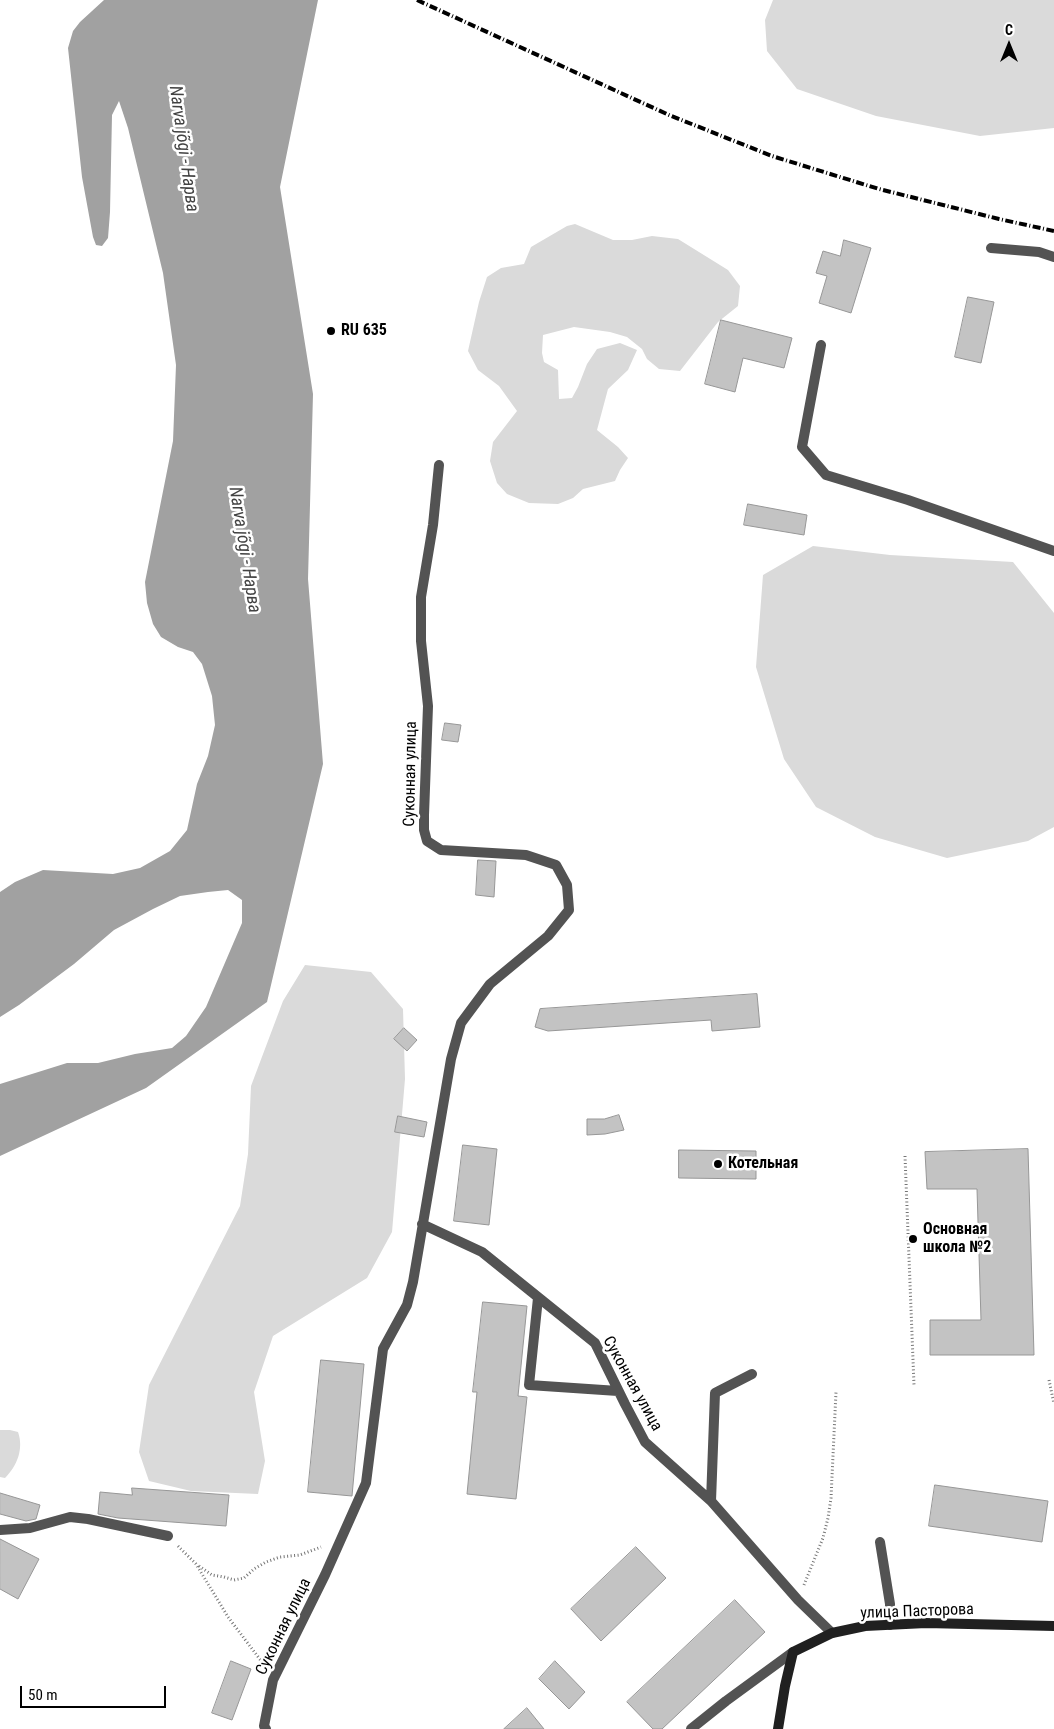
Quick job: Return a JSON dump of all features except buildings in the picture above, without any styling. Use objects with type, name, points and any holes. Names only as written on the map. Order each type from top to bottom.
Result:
[{"type":"street","points":[[992,248],[1039,252],[1054,257]]},
{"type":"street","points":[[821,345],[802,447],[826,475],[908,500],[1054,551]]},
{"type":"street","name":"Суконная улица","points":[[266,1729],[264,1726],[273,1680],[326,1575],[366,1483],[383,1349],[407,1305],[413,1282],[451,1059],[461,1023],[490,984],[548,936],[569,910],[567,885],[556,864],[526,855],[441,850],[427,841],[424,830],[424,815],[428,706],[421,641],[421,597],[439,465]]},
{"type":"street","name":"Суконная улица","points":[[422,1224],[482,1252],[595,1343],[645,1442],[711,1501],[798,1600],[832,1634]]},
{"type":"street","points":[[538,1298],[529,1385],[618,1391]]},
{"type":"street","points":[[711,1501],[715,1394],[752,1374]]},
{"type":"street","points":[[0,1530],[30,1528],[70,1517],[168,1536]]},
{"type":"street","points":[[880,1542],[890,1604],[890,1625]]},
{"type":"street","name":"улица Пасторова","points":[[691,1729],[793,1652],[832,1634],[866,1626],[926,1623],[1054,1626]]},
{"type":"street","points":[[778,1729],[793,1652]]},
{"type":"path","points":[[905,1156],[914,1385]]},
{"type":"path","points":[[1050,1380],[1054,1404]]},
{"type":"path","points":[[798,1600],[823,1538],[828,1518],[831,1498],[836,1392]]},
{"type":"path","points":[[168,1536],[196,1564],[212,1575],[224,1576],[234,1580],[244,1578],[266,1562],[280,1557],[300,1555],[342,1538]]},
{"type":"path","points":[[196,1564],[228,1617],[265,1666],[273,1680]]},
{"type":"shaded area","points":[[773,0],[1054,0],[1054,128],[980,136],[876,116],[797,89],[767,51],[765,20]]},
{"type":"shaded area","points":[[575,224],[613,240],[632,240],[652,236],[678,239],[728,270],[740,286],[738,306],[718,322],[680,371],[659,369],[647,359],[642,349],[627,337],[610,332],[574,327],[543,335],[542,353],[544,362],[558,370],[559,399],[572,398],[587,364],[597,349],[620,343],[637,350],[628,370],[608,389],[597,430],[628,458],[615,481],[583,489],[573,498],[558,504],[529,503],[507,494],[497,483],[490,461],[493,442],[517,411],[499,386],[478,370],[468,351],[479,302],[487,277],[501,268],[524,264],[531,247],[567,226]]},
{"type":"shaded area","points":[[813,546],[890,555],[1013,562],[1054,613],[1054,827],[1028,841],[947,858],[875,837],[816,807],[784,759],[756,667],[763,575]]},
{"type":"shaded area","points":[[305,965],[371,972],[403,1009],[405,1079],[392,1232],[367,1278],[273,1336],[254,1392],[265,1461],[258,1494],[191,1491],[149,1481],[139,1452],[149,1385],[240,1206],[248,1154],[251,1086],[283,1001]]},
{"type":"shaded area","points":[[0,1430],[18,1432],[20,1438],[20,1451],[16,1463],[5,1478],[0,1477]]},
{"type":"water","name":"Narva jõgi - Нарва","points":[[104,0],[318,0],[280,187],[313,394],[308,579],[323,764],[267,1002],[146,1088],[0,1156],[0,1084],[67,1063],[98,1063],[172,1048],[186,1036],[206,1007],[242,923],[242,900],[228,890],[180,896],[114,930],[74,964],[0,1017],[0,892],[15,882],[43,870],[113,874],[140,868],[170,851],[187,830],[197,784],[208,756],[215,725],[212,696],[202,664],[193,652],[178,647],[161,637],[153,624],[147,603],[145,582],[173,441],[176,365],[163,273],[128,128],[119,101],[112,115],[108,238],[102,246],[96,245],[93,237],[82,177],[68,48],[73,31]]},
{"type":"railway","points":[[417,0],[669,115],[772,156],[879,189],[1054,231]]},
{"type":"place","name":"RU 635","points":[[331,331]]},
{"type":"place","name":"Котельная","points":[[718,1164]]},
{"type":"place","name":"Основная школа №2","points":[[913,1239]]}]
